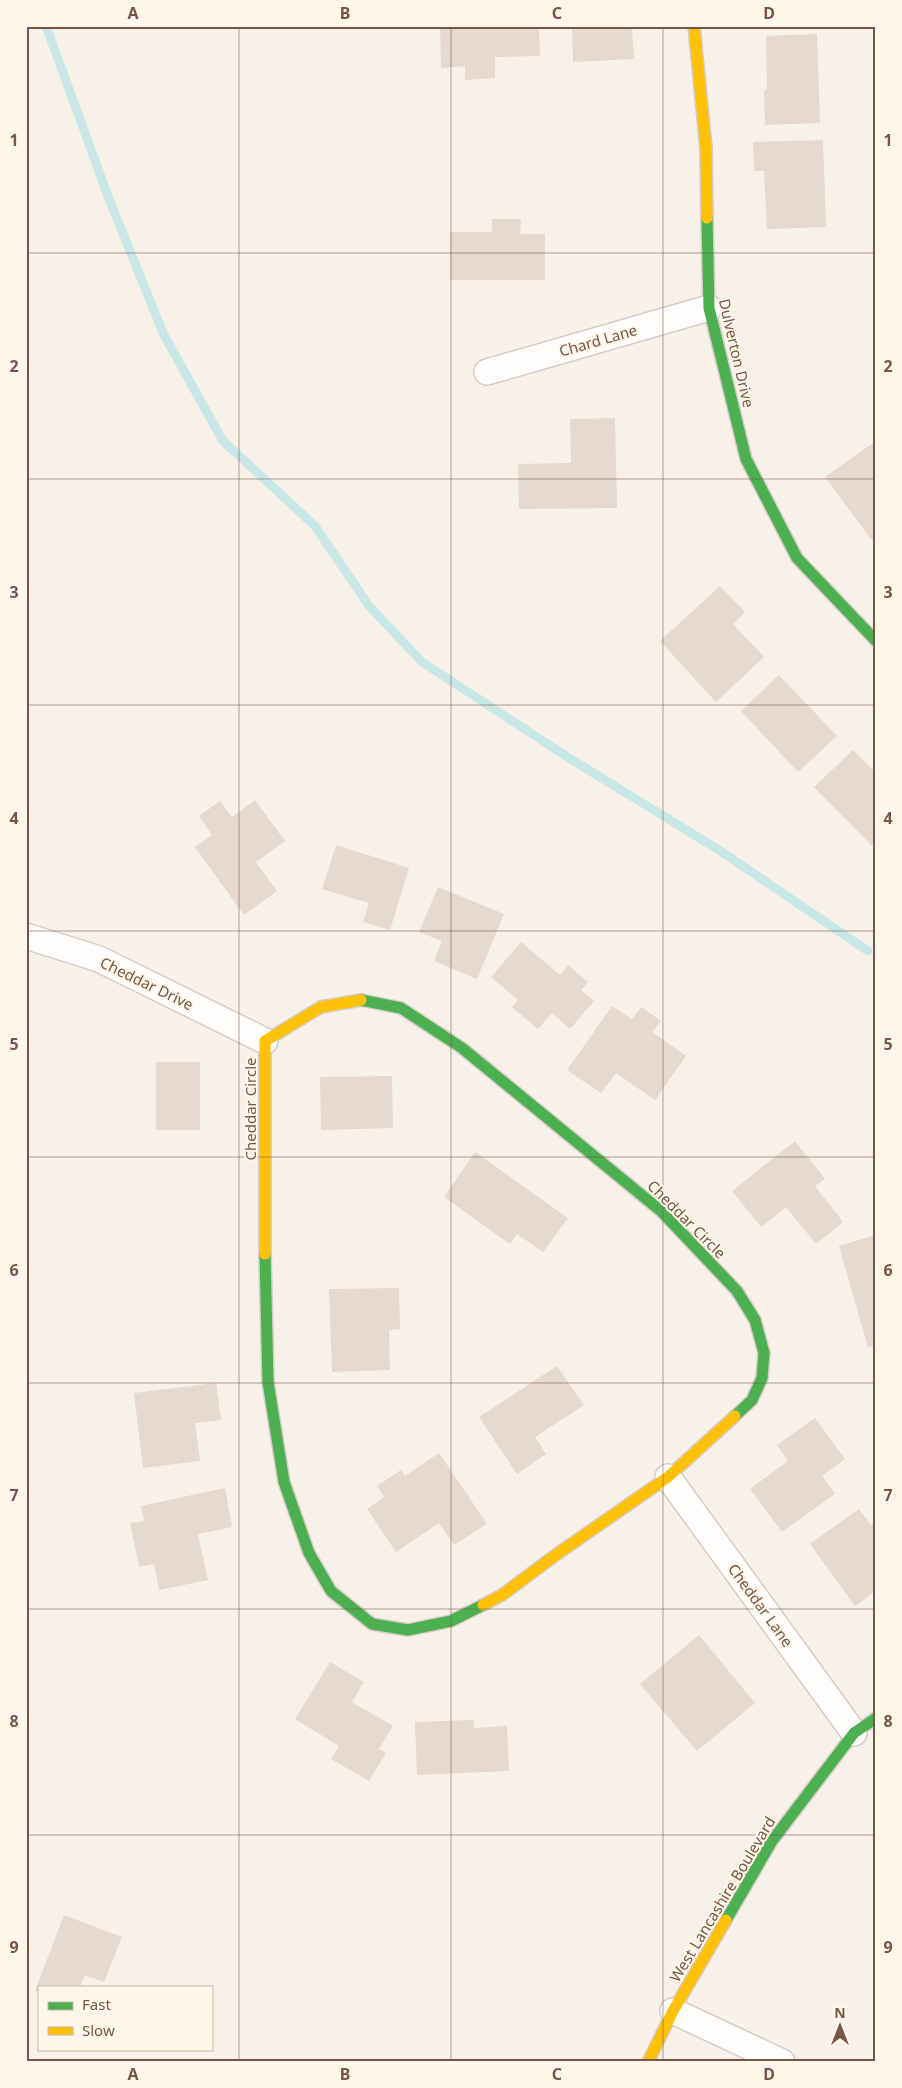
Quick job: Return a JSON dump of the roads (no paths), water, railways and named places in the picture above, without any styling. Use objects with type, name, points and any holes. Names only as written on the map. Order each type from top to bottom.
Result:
[{"type":"street","name":"Dulverton Drive","points":[[694,26],[706,148],[709,308],[746,459],[797,558],[876,641]]},
{"type":"street","name":"Chard Lane","points":[[487,372],[709,308]]},
{"type":"street","name":"Cheddar Drive","points":[[26,936],[99,959],[265,1041]]},
{"type":"street","name":"Cheddar Circle","points":[[361,1000],[402,1008],[462,1048],[661,1211],[737,1291],[755,1320],[764,1353],[762,1378],[752,1400],[668,1477],[557,1554],[502,1595],[451,1621],[408,1630],[372,1624],[330,1591],[309,1553],[284,1482],[268,1382],[265,1270],[265,1041],[320,1007],[361,1000]]},
{"type":"street","name":"Cheddar Lane","points":[[668,1477],[854,1733]]},
{"type":"street","name":"West Lancashire Boulevard","points":[[648,2062],[673,2011],[772,1841],[854,1733],[876,1718]]},
{"type":"street","points":[[673,2011],[782,2062]]},
{"type":"waterway","points":[[46,26],[109,199],[164,335],[223,441],[315,526],[369,606],[422,662],[569,758],[719,850],[868,951]]}]
